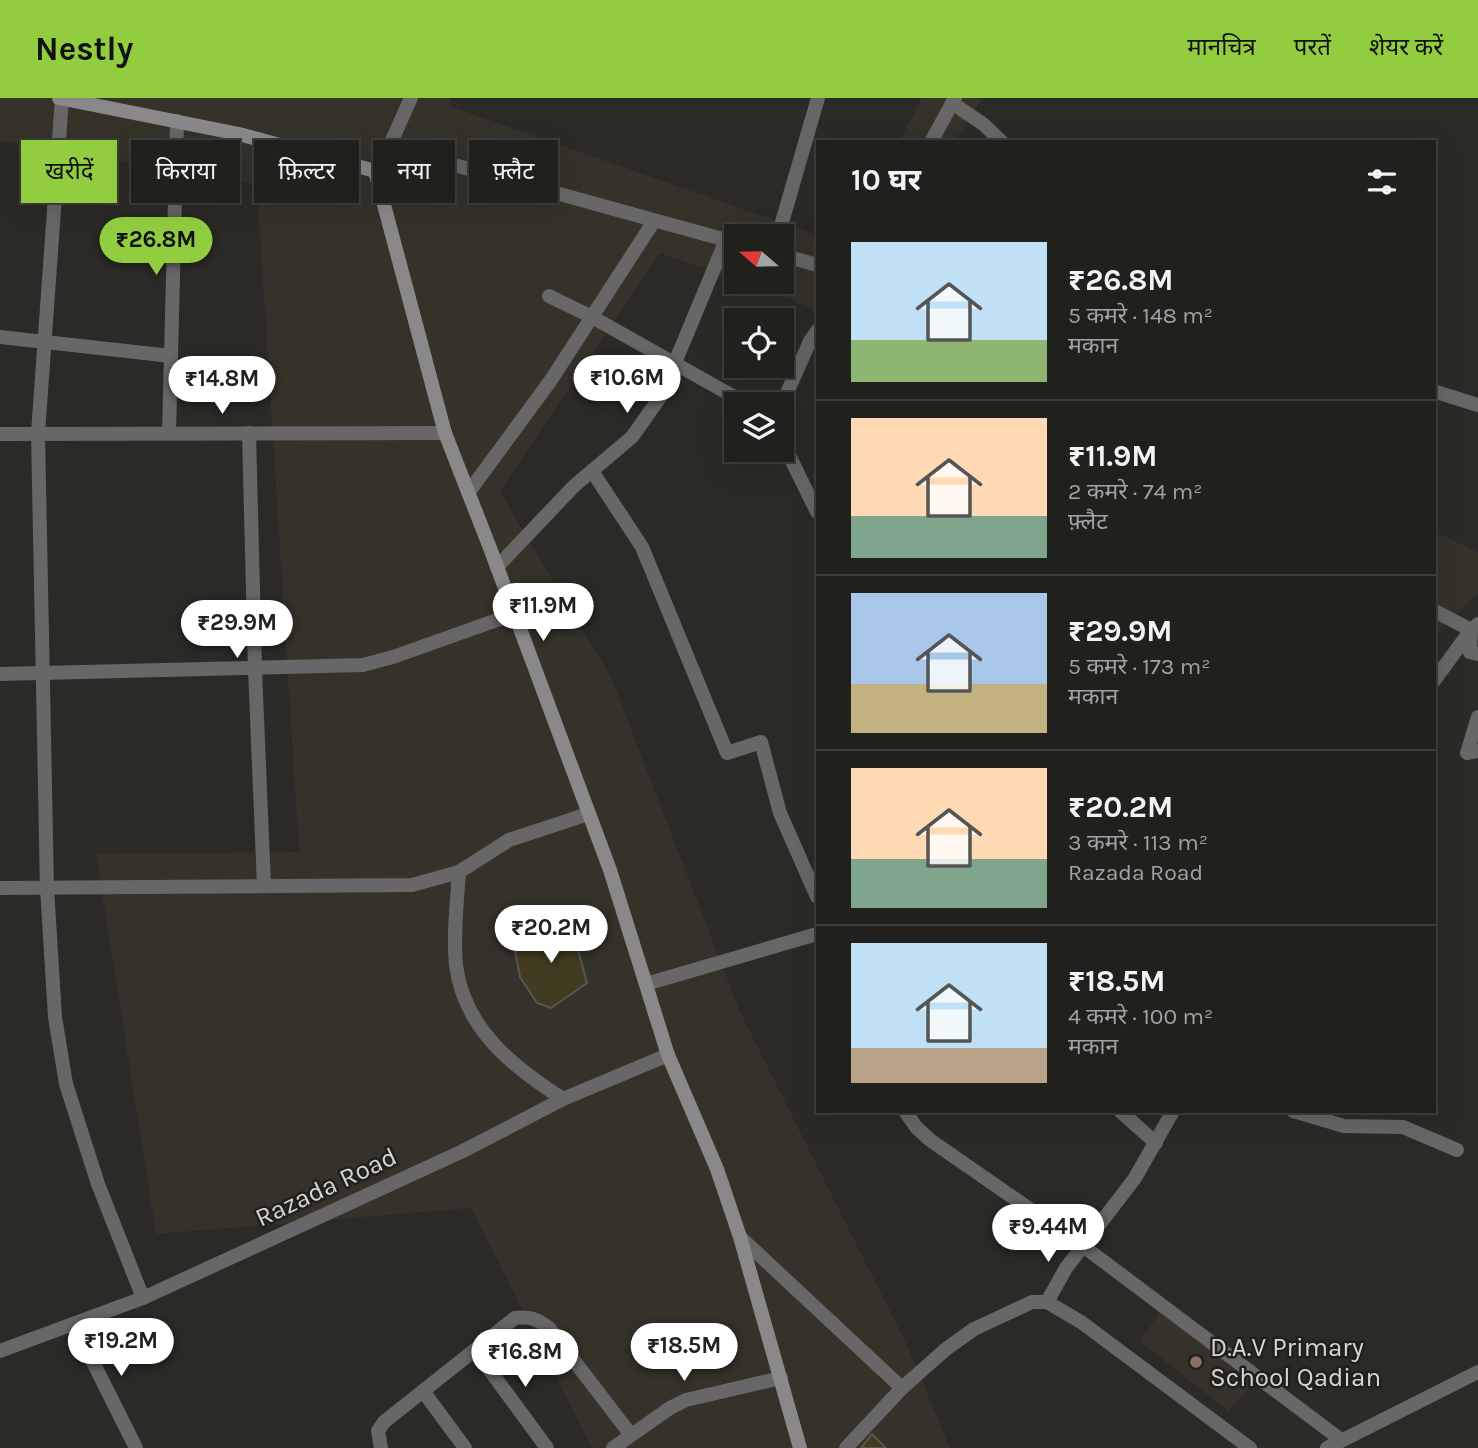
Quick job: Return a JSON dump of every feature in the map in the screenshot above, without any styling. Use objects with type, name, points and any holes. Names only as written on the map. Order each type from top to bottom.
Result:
[{"type":"main road","points":[[60,98],[290,147],[373,170]]},
{"type":"main road","points":[[384,203],[445,433],[610,870],[668,1055],[717,1169],[740,1237],[800,1448]]},
{"type":"street","points":[[60,98],[38,433],[47,888],[55,1017],[65,1084],[98,1184],[143,1298]]},
{"type":"street","points":[[392,140],[411,98]]},
{"type":"street","points":[[781,224],[818,98]]},
{"type":"street","points":[[932,140],[954,100],[1000,140]]},
{"type":"street","points":[[169,433],[177,121]]},
{"type":"street","points":[[455,165],[724,239]]},
{"type":"street","points":[[468,493],[551,380],[654,221]]},
{"type":"street","points":[[497,567],[574,486],[632,437],[661,396],[724,256]]},
{"type":"street","points":[[794,258],[816,265]]},
{"type":"street","points":[[549,296],[592,317],[725,392]]},
{"type":"street","points":[[787,392],[816,332]]},
{"type":"street","points":[[0,337],[171,356]]},
{"type":"street","points":[[1436,392],[1478,405]]},
{"type":"street","points":[[249,433],[264,886]]},
{"type":"street","points":[[0,434],[445,433]]},
{"type":"street","points":[[792,462],[816,510]]},
{"type":"street","points":[[592,471],[642,547],[727,753],[761,742],[780,813],[816,895]]},
{"type":"street","points":[[1436,611],[1474,627]]},
{"type":"street","points":[[0,674],[363,665],[514,614]]},
{"type":"street","points":[[1474,627],[1470,652],[1478,654]]},
{"type":"street","points":[[1436,678],[1474,627]]},
{"type":"street","points":[[1478,717],[1467,753],[1478,751]]},
{"type":"street","points":[[0,888],[412,885],[459,872],[509,840],[588,814]]},
{"type":"street","points":[[459,872],[456,964],[461,990],[470,1012],[507,1058],[522,1072],[563,1099]]},
{"type":"street","points":[[646,984],[816,934]]},
{"type":"street","name":"Razada Road","points":[[0,1351],[143,1298],[463,1151],[563,1099],[668,1055]]},
{"type":"street","points":[[906,1113],[930,1140],[1083,1246],[1340,1440]]},
{"type":"street","points":[[1122,1113],[1156,1143]]},
{"type":"street","points":[[1047,1302],[1066,1268],[1135,1178],[1172,1113]]},
{"type":"street","points":[[1296,1113],[1344,1126],[1403,1127],[1457,1150]]},
{"type":"street","points":[[740,1237],[902,1388]]},
{"type":"street","points":[[846,1448],[902,1388],[946,1349],[974,1329],[1032,1302],[1047,1302],[1081,1322],[1250,1448]]},
{"type":"street","points":[[381,1448],[378,1431],[384,1422],[515,1318],[527,1316],[549,1328],[631,1435]]},
{"type":"street","points":[[74,1324],[136,1448]]},
{"type":"street","points":[[475,1350],[547,1448]]},
{"type":"street","points":[[1327,1448],[1478,1372]]},
{"type":"street","points":[[613,1448],[686,1400],[781,1378]]},
{"type":"street","points":[[423,1391],[465,1448]]},
{"type":"shaded area","points":[[0,98],[452,98],[449,106],[546,140],[469,140],[469,203],[558,203],[558,144],[786,224],[724,224],[724,275],[660,253],[500,492],[611,677],[740,1012],[907,1345],[950,1448],[592,1448],[471,1208],[156,1234],[96,854],[299,852],[258,203],[359,203],[359,140],[254,140],[254,183],[240,181],[240,140],[131,140],[131,163],[117,161],[117,140],[21,140],[21,145],[0,141]]},
{"type":"shaded area","points":[[922,98],[982,98],[955,140],[900,140]]},
{"type":"shaded area","points":[[794,227],[816,235],[816,312],[775,294],[794,294]]},
{"type":"shaded area","points":[[1436,532],[1478,552],[1478,593],[1436,634]]},
{"type":"shaded area","name":"D.A.V Primary School Qadian","points":[[1161,1311],[1253,1384],[1228,1411],[1140,1341]]},
{"type":"building","points":[[570,920],[587,983],[551,1008],[537,1003],[520,977],[514,945]]},
{"type":"building","points":[[872,1434],[886,1448],[861,1448]]},
{"type":"place","name":"D.A.V Primary School Qadian","points":[[1196,1362]]}]
